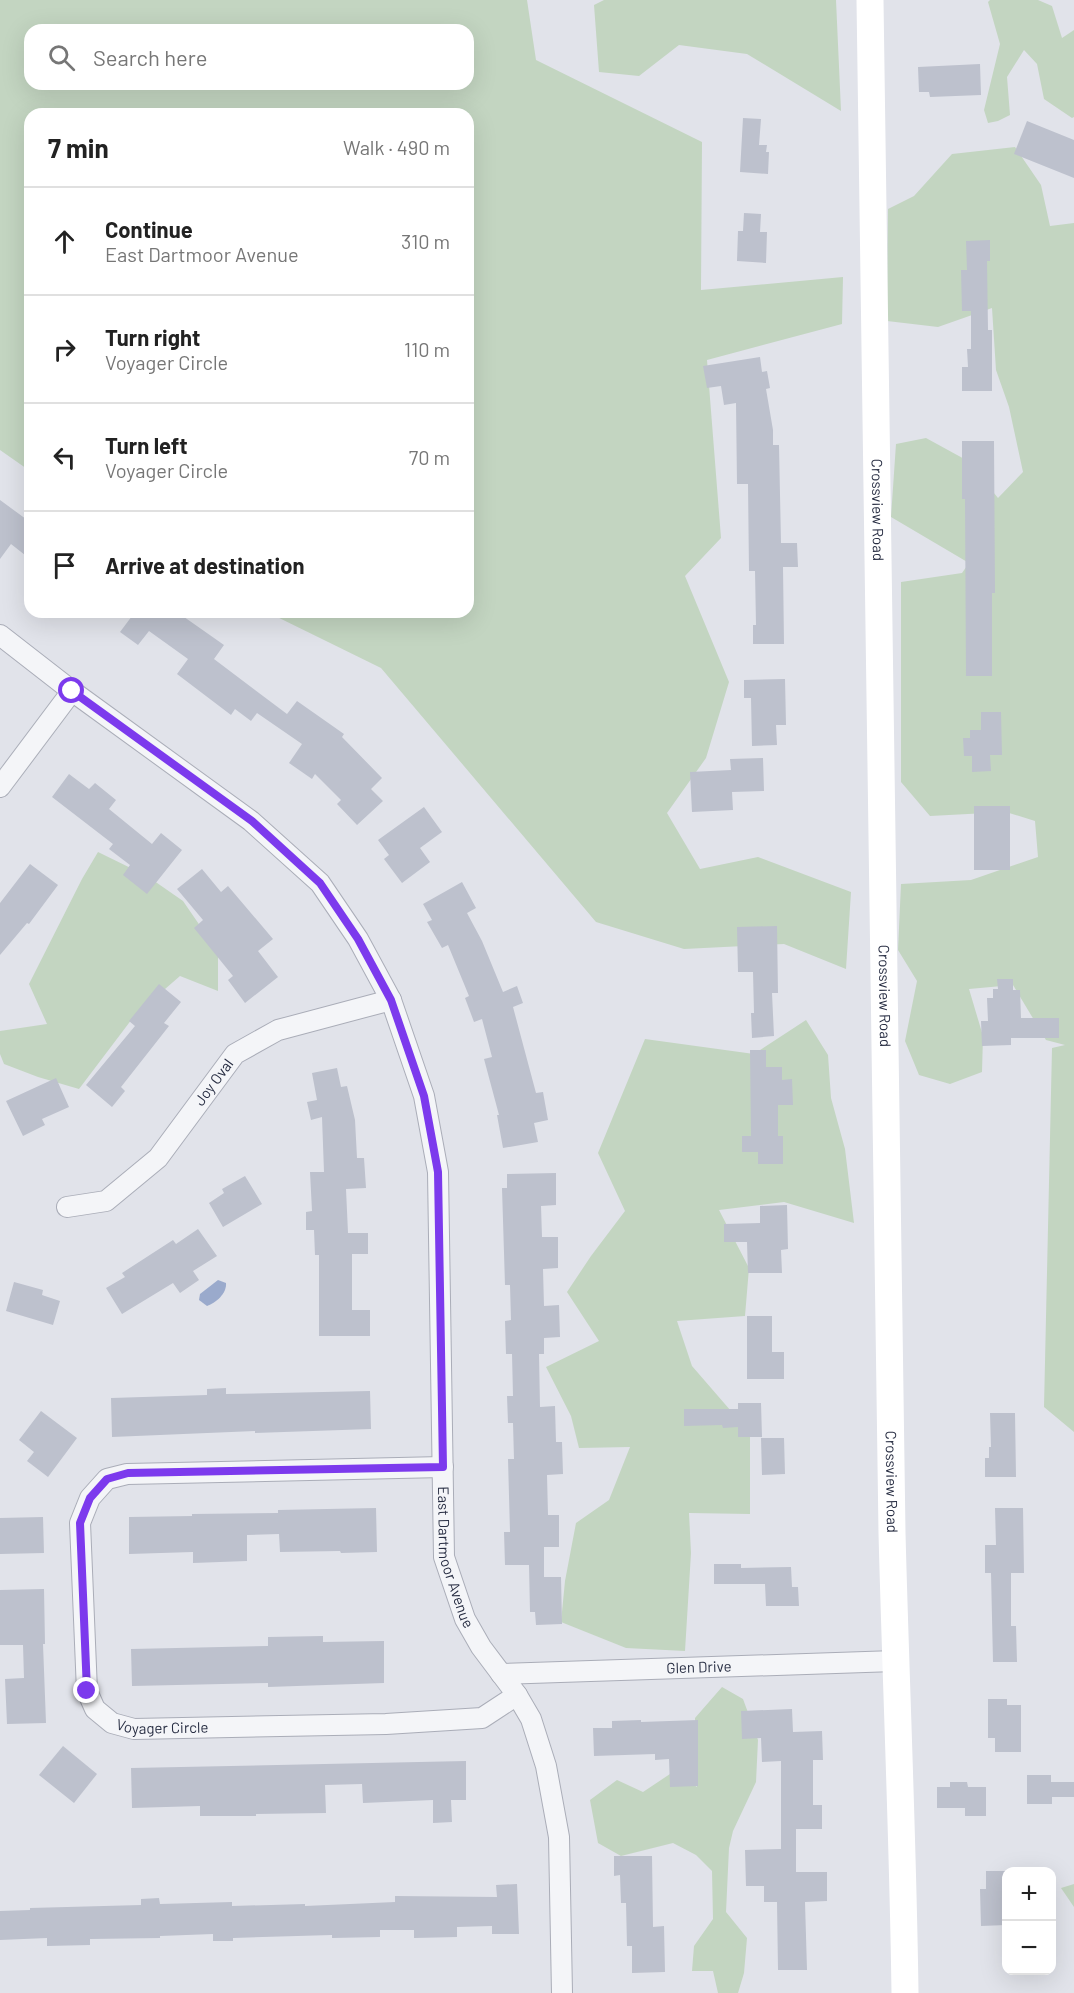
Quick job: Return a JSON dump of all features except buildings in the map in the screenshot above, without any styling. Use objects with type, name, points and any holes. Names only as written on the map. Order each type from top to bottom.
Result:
[{"type":"street","name":"Crossview Road","points":[[870,0],[892,1533],[905,1993]]},
{"type":"street","name":"East Dartmoor Avenue","points":[[0,635],[72,691],[252,821],[320,883],[358,939],[391,1000],[424,1096],[438,1172],[444,1557],[465,1618],[481,1647],[517,1695],[531,1719],[546,1766],[559,1838],[562,1993]]},
{"type":"street","points":[[0,787],[72,691]]},
{"type":"street","name":"Joy Oval","points":[[67,1207],[106,1201],[158,1158],[235,1054],[278,1030],[391,1000]]},
{"type":"street","name":"Voyager Circle","points":[[443,1467],[128,1473],[107,1479],[90,1498],[80,1523],[87,1691],[95,1709],[112,1723],[134,1729],[386,1724],[483,1718],[517,1695]]},
{"type":"street","name":"Glen Drive","points":[[501,1674],[895,1661]]},
{"type":"green space","points":[[0,0],[527,0],[536,60],[702,142],[701,290],[843,277],[842,324],[707,360],[721,538],[685,576],[729,682],[706,758],[667,813],[700,869],[758,857],[851,892],[846,969],[784,944],[684,949],[596,922],[381,668],[279,618],[474,618],[474,108],[24,108],[24,467],[0,450]]},
{"type":"green space","points":[[604,0],[836,0],[841,111],[747,54],[679,45],[639,76],[599,72],[594,5]]},
{"type":"green space","points":[[990,0],[1038,0],[1052,6],[1062,38],[1074,30],[1074,117],[1072,118],[1044,99],[1037,64],[1024,50],[1007,77],[1010,115],[988,123],[984,110],[1000,44],[988,2]]},
{"type":"green space","points":[[1015,147],[1041,185],[1050,226],[1074,223],[1074,1432],[1044,1407],[1052,1048],[1065,1045],[1046,1040],[1013,985],[969,989],[983,1036],[982,1072],[950,1084],[919,1075],[905,1041],[917,981],[898,950],[901,884],[971,880],[1038,857],[1035,821],[1006,812],[930,816],[901,782],[901,582],[962,573],[969,563],[891,517],[896,444],[926,438],[968,461],[998,498],[1023,472],[1009,407],[996,370],[992,308],[938,327],[887,321],[888,209],[914,196],[952,154]]},
{"type":"green space","points":[[98,852],[147,876],[183,901],[218,952],[218,991],[180,976],[135,1015],[79,1089],[4,1064],[0,1054],[0,1031],[47,1024],[29,984]]},
{"type":"green space","points":[[806,1020],[828,1055],[831,1098],[845,1149],[854,1223],[784,1202],[719,1210],[749,1268],[745,1316],[677,1321],[692,1366],[750,1433],[750,1514],[689,1513],[691,1553],[685,1651],[626,1648],[561,1622],[565,1581],[576,1523],[609,1500],[630,1447],[579,1448],[571,1416],[546,1367],[599,1341],[567,1292],[625,1211],[598,1153],[645,1039],[754,1054]]},
{"type":"green space","points":[[722,1687],[743,1699],[758,1740],[756,1782],[733,1831],[729,1848],[726,1912],[747,1938],[744,1973],[738,1993],[718,1993],[713,1971],[692,1971],[694,1946],[713,1919],[712,1871],[696,1855],[673,1843],[621,1856],[598,1843],[590,1800],[617,1780],[643,1792],[673,1772],[697,1787],[695,1718]]},
{"type":"green space","points":[[1074,1884],[1074,1907],[1061,1888]]},
{"type":"water","points":[[218,1280],[226,1283],[225,1290],[214,1303],[207,1306],[199,1300],[200,1294]]},
{"type":"route","points":[[72,691],[252,821],[320,883],[358,939],[391,1000],[424,1096],[438,1172],[443,1467],[128,1473],[107,1479],[90,1498],[80,1523],[87,1691]]}]
